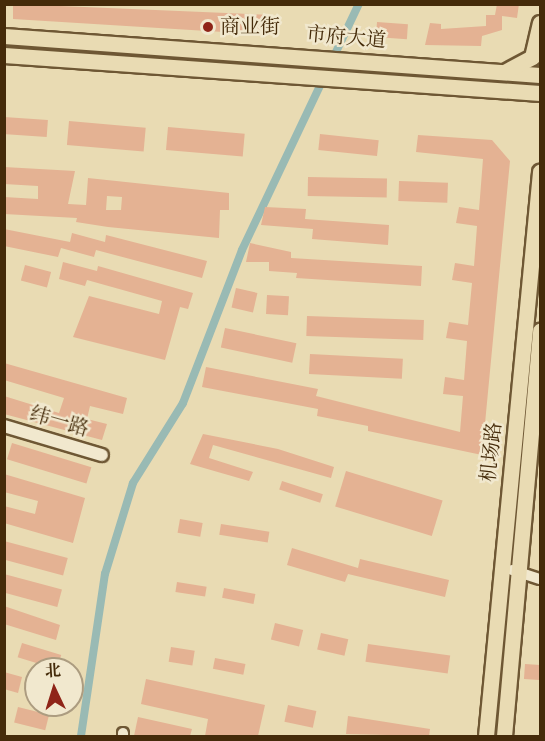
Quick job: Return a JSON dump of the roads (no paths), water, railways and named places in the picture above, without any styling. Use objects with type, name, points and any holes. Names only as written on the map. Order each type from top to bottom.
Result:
[{"type":"main road","points":[[503,72],[532,57],[540,23]]},
{"type":"main road","name":"市府大道","points":[[4,36],[540,75]]},
{"type":"main road","name":"市府大道","points":[[4,55],[540,93]]},
{"type":"main road","name":"机场路","points":[[486,736],[540,172]]},
{"type":"main road","name":"机场路","points":[[504,736],[540,331]]},
{"type":"street","name":"纬一路","points":[[4,426],[102,455]]},
{"type":"street","points":[[502,564],[540,579]]},
{"type":"waterway","points":[[81,736],[105,574],[133,483],[183,403],[242,250],[359,4]]},
{"type":"place","name":"商业街","points":[[208,27]]}]
